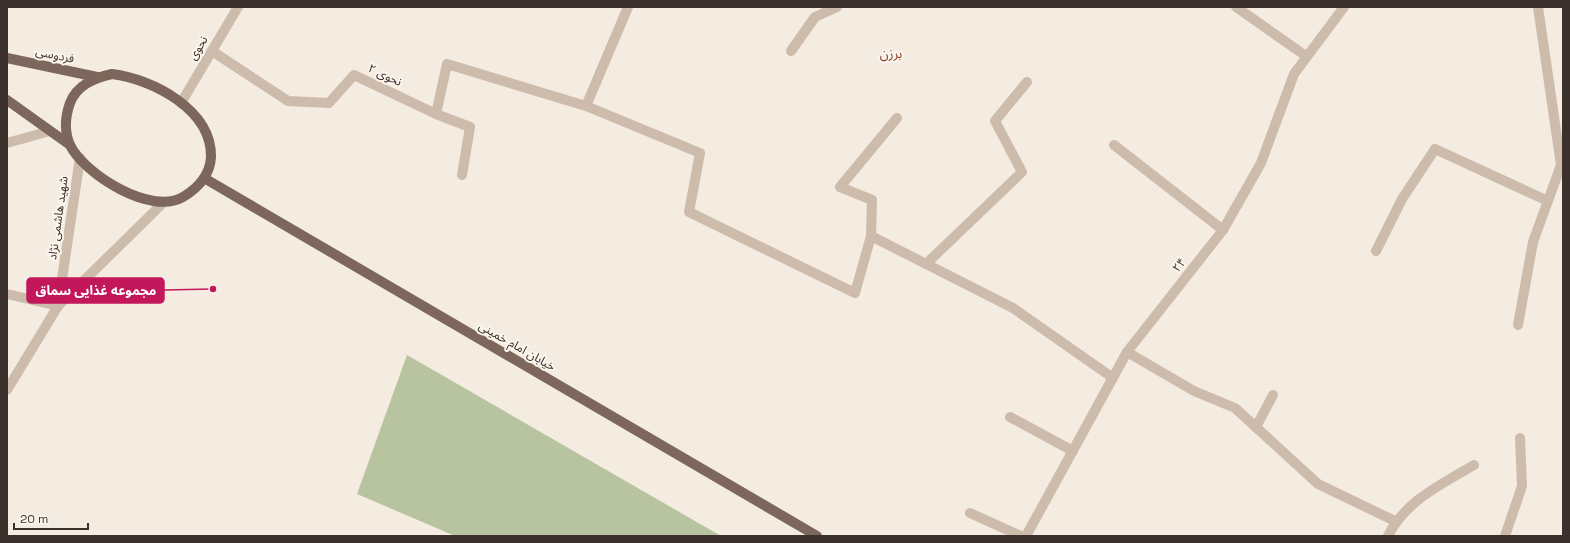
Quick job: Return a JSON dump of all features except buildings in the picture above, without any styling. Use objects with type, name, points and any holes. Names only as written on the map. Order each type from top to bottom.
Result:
[{"type":"main road","name":"فردوسی","points":[[7,58],[97,78]]},
{"type":"main road","points":[[7,100],[70,145],[80,158],[102,178],[127,193],[147,200],[164,202],[180,199],[194,190],[204,178],[210,163],[211,146],[206,131],[196,118],[181,103],[156,87],[128,76],[112,74],[97,78],[82,86],[72,98],[66,113],[66,130],[70,145]]},
{"type":"main road","name":"خیابان امام خمینی","points":[[204,178],[817,536]]},
{"type":"street","name":"نحوی","points":[[181,103],[238,7]]},
{"type":"street","points":[[586,106],[628,7]]},
{"type":"street","points":[[791,51],[815,17],[837,7]]},
{"type":"street","points":[[1236,7],[1306,56]]},
{"type":"street","name":"۲۴","points":[[1026,536],[1127,352],[1223,230],[1261,163],[1294,74],[1344,7]]},
{"type":"street","points":[[1518,325],[1533,242],[1562,165],[1538,7]]},
{"type":"street","name":"نحوی ۲","points":[[212,51],[288,101],[329,103],[354,75],[436,114],[470,126],[462,175]]},
{"type":"street","points":[[436,114],[447,64],[586,106],[700,153],[689,212],[855,293],[871,236],[872,200],[840,188],[896,118]]},
{"type":"street","points":[[926,264],[1022,172],[995,121],[1027,82]]},
{"type":"street","points":[[7,143],[50,131]]},
{"type":"street","points":[[1114,145],[1223,230]]},
{"type":"street","points":[[1376,251],[1402,199],[1435,149],[1548,201]]},
{"type":"street","name":"شهید هاشمی نژاد","points":[[58,306],[80,158]]},
{"type":"street","name":"شهید هاشمی نژاد","points":[[7,390],[58,306],[164,202]]},
{"type":"street","points":[[871,236],[1013,308],[1113,378]]},
{"type":"street","points":[[7,294],[58,306]]},
{"type":"street","points":[[1127,352],[1194,391],[1235,408],[1318,484],[1395,521]]},
{"type":"street","points":[[1256,426],[1273,395]]},
{"type":"street","points":[[1010,417],[1072,451]]},
{"type":"street","points":[[1506,536],[1522,486],[1520,438]]},
{"type":"street","points":[[1388,536],[1395,521],[1425,494],[1474,465]]},
{"type":"street","points":[[970,513],[1021,536]]},
{"type":"green space","points":[[407,355],[721,536],[455,536],[357,494]]},
{"type":"place","name":"مجموعه غذایی سماق","points":[[213,289]]},
{"type":"district","name":"برزن","points":[[891,53]]}]
